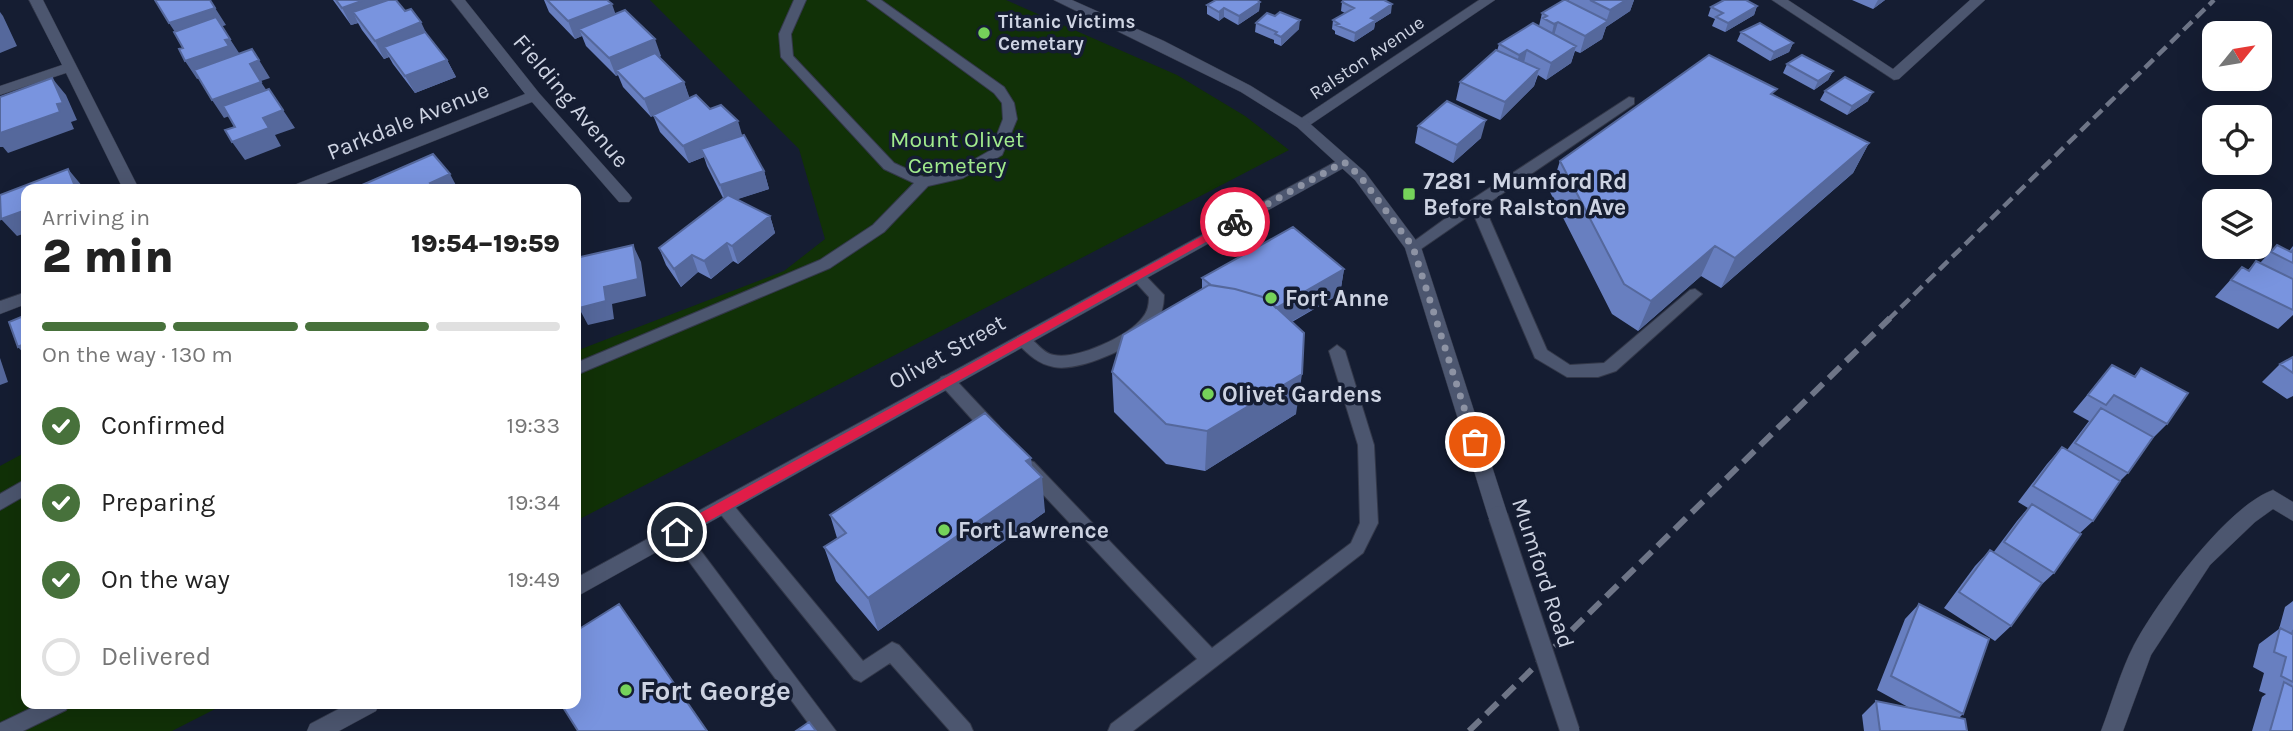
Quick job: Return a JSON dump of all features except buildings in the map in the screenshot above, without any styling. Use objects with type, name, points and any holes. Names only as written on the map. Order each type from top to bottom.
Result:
[{"type":"street","points":[[36,0],[129,184]]},
{"type":"street","name":"Fielding Avenue","points":[[458,0],[534,96],[624,198]]},
{"type":"street","name":"Mumford Road","points":[[1062,0],[1160,44],[1246,89],[1302,124],[1360,176],[1413,247],[1498,516],[1570,731]]},
{"type":"street","name":"Ralston Avenue","points":[[1302,124],[1488,0]]},
{"type":"street","points":[[1779,0],[1894,76],[1978,0]]},
{"type":"street","points":[[0,91],[71,66]]},
{"type":"street","name":"Parkdale Avenue","points":[[312,184],[534,96]]},
{"type":"street","name":"Olivet Street","points":[[581,585],[1344,162]]},
{"type":"street","points":[[0,308],[21,300]]},
{"type":"street","points":[[2112,731],[2142,650],[2203,559],[2248,516],[2273,498],[2293,513]]},
{"type":"street","points":[[318,731],[359,709]]},
{"type":"lane","points":[[800,0],[784,30],[783,44],[793,66],[889,166],[923,182],[958,175],[998,152],[1010,119],[1008,103],[999,90],[873,0]]},
{"type":"lane","points":[[1413,247],[1629,101]]},
{"type":"lane","points":[[581,367],[825,264],[862,243],[905,205],[923,182]]},
{"type":"lane","points":[[1476,203],[1541,354],[1567,371],[1598,371],[1610,367],[1695,294]]},
{"type":"lane","points":[[1023,340],[1047,360],[1068,364],[1109,347],[1144,327],[1157,308],[1157,295],[1137,276]]},
{"type":"lane","points":[[1118,731],[1357,548],[1369,523],[1366,445],[1337,351]]},
{"type":"lane","points":[[947,382],[1210,659]]},
{"type":"lane","points":[[0,503],[21,489]]},
{"type":"lane","points":[[724,506],[861,673],[892,651],[963,731]]},
{"type":"lane","points":[[677,532],[826,731]]},
{"type":"lane","points":[[3,731],[49,709]]},
{"type":"green space","name":"Mount Olivet Cemetery","points":[[650,0],[1006,0],[1177,75],[1245,116],[1289,150],[581,518],[581,349],[784,271],[825,239],[799,149]]},
{"type":"green space","points":[[21,455],[21,709],[215,709],[172,731],[0,731],[0,466]]},
{"type":"railway","points":[[1888,320],[2214,0]]},
{"type":"railway","points":[[1469,731],[1890,318]]},
{"type":"way so far","points":[[1235,222],[1344,162],[1360,176],[1413,247],[1475,442]]},
{"type":"place","name":"Titanic Victims Cemetary","points":[[984,33]]},
{"type":"place","name":"7281 - Mumford Rd Before Ralston Ave","points":[[1409,194]]},
{"type":"place","name":"Fort Anne","points":[[1271,298]]},
{"type":"place","name":"Olivet Gardens","points":[[1208,394]]},
{"type":"place","name":"Fort Lawrence","points":[[944,530]]},
{"type":"place","name":"Fort George","points":[[626,690]]},
{"type":"route","points":[[677,532],[1235,222]]}]
